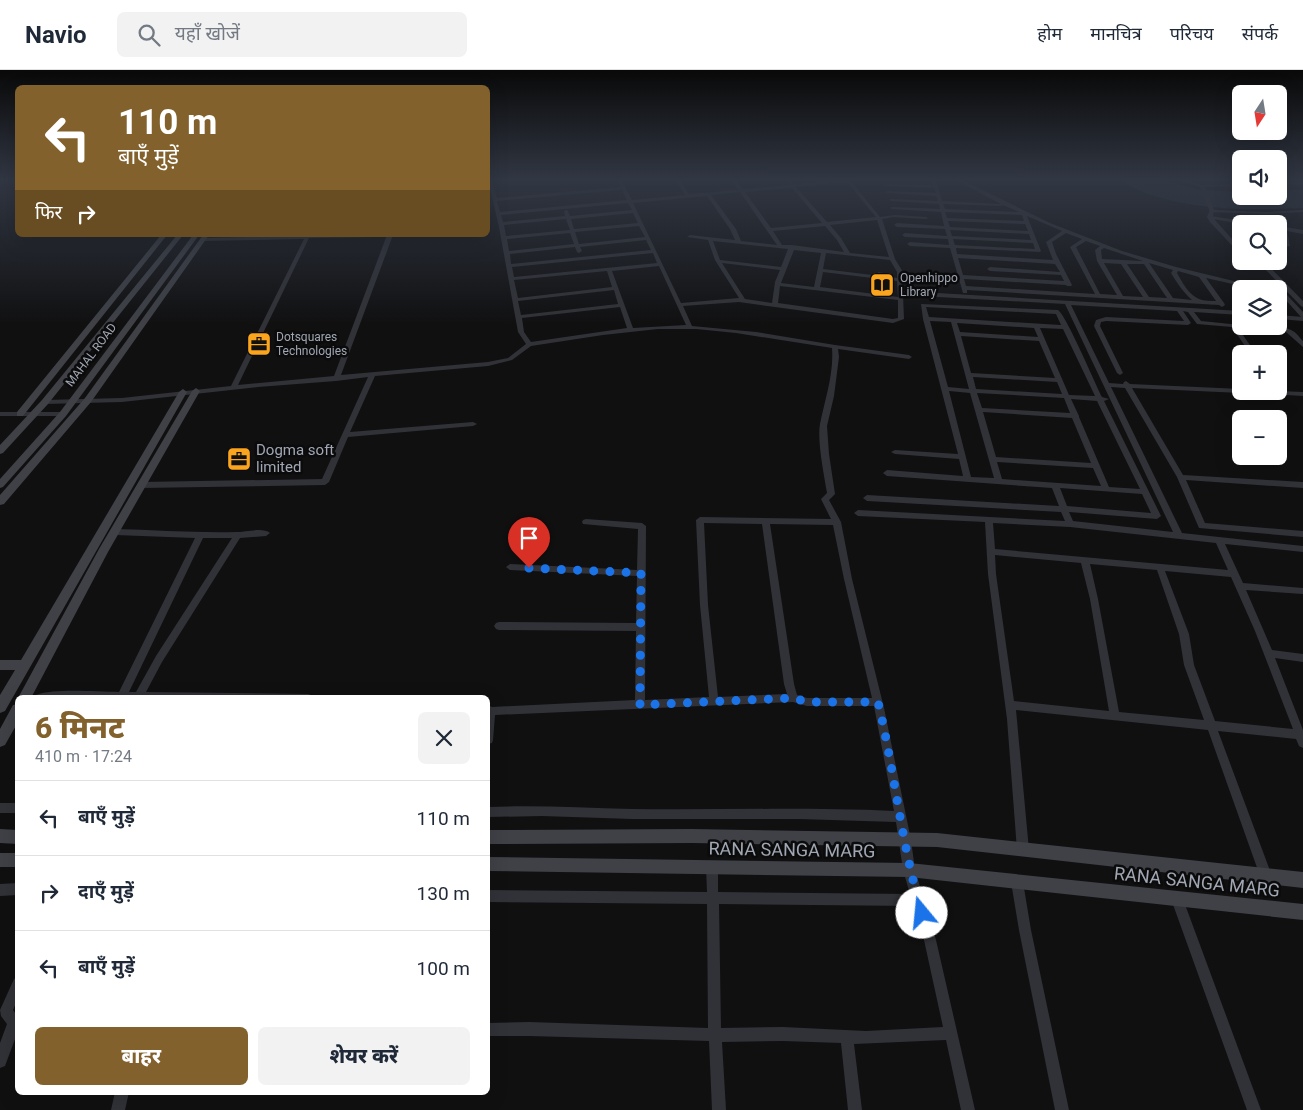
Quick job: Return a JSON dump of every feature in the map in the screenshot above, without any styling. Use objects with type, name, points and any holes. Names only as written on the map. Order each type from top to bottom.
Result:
[{"type":"main road","points":[[20,414],[162,237]]},
{"type":"main road","name":"MAHAL ROAD","points":[[0,451],[45,402],[178,237]]},
{"type":"main road","points":[[0,502],[88,400],[201,237]]},
{"type":"main road","name":"MAHAL ROAD","points":[[0,485],[63,414],[201,237]]},
{"type":"main road","points":[[26,695],[141,485],[196,391]]},
{"type":"main road","points":[[0,707],[183,392]]},
{"type":"main road","points":[[0,665],[25,664]]},
{"type":"main road","points":[[0,741],[15,714]]},
{"type":"main road","points":[[0,836],[15,837]]},
{"type":"main road","name":"RANA SANGA MARG","points":[[490,837],[692,836],[937,840],[1303,880]]},
{"type":"main road","points":[[0,860],[15,860]]},
{"type":"main road","name":"RANA SANGA MARG","points":[[490,864],[909,870],[1303,912]]},
{"type":"street","points":[[502,228],[521,332],[529,344]]},
{"type":"street","points":[[572,228],[586,271]]},
{"type":"street","points":[[504,238],[606,228]]},
{"type":"street","points":[[642,228],[690,328]]},
{"type":"street","points":[[731,228],[738,241]]},
{"type":"street","points":[[768,230],[788,228]]},
{"type":"street","points":[[830,228],[847,253]]},
{"type":"street","points":[[679,305],[743,300],[893,321],[901,319],[900,272],[892,259],[882,228]]},
{"type":"street","points":[[943,228],[1030,233]]},
{"type":"street","points":[[948,228],[966,297]]},
{"type":"street","points":[[910,244],[1038,251],[1028,228]]},
{"type":"street","points":[[1057,228],[1146,262],[1232,282]]},
{"type":"street","points":[[1222,228],[1232,241]]},
{"type":"street","points":[[768,230],[780,245]]},
{"type":"street","points":[[1287,230],[1303,232]]},
{"type":"street","points":[[1065,231],[1049,242],[1078,303]]},
{"type":"street","points":[[905,235],[1034,242]]},
{"type":"street","points":[[201,237],[307,237],[234,387]]},
{"type":"street","points":[[336,379],[389,237]]},
{"type":"street","points":[[690,237],[780,245],[892,259]]},
{"type":"street","points":[[506,253],[648,238]]},
{"type":"street","points":[[710,239],[710,244],[719,261],[743,300]]},
{"type":"street","points":[[1086,239],[1073,247],[1074,252],[1098,295]]},
{"type":"street","points":[[1104,246],[1098,250],[1100,260],[1122,297]]},
{"type":"street","points":[[775,303],[782,269],[792,247]]},
{"type":"street","points":[[508,266],[654,250]]},
{"type":"street","points":[[817,288],[824,251]]},
{"type":"street","points":[[956,256],[1057,262]]},
{"type":"street","points":[[1100,260],[1146,262]]},
{"type":"street","points":[[719,261],[782,269]]},
{"type":"street","points":[[1123,262],[1147,299]]},
{"type":"street","points":[[1146,262],[1171,300]]},
{"type":"street","points":[[511,280],[661,264]]},
{"type":"street","points":[[609,269],[631,331]]},
{"type":"street","points":[[990,269],[1064,274]]},
{"type":"street","points":[[1176,269],[1174,273],[1192,298],[1199,302]]},
{"type":"street","points":[[820,270],[899,280]]},
{"type":"street","points":[[1259,270],[1269,280]]},
{"type":"street","points":[[1269,270],[1303,305]]},
{"type":"street","points":[[1201,275],[1228,313]]},
{"type":"street","points":[[962,277],[1068,283]]},
{"type":"street","points":[[778,284],[901,296],[1067,302],[1232,313]]},
{"type":"street","points":[[515,300],[615,288]]},
{"type":"street","points":[[965,288],[1074,296],[1098,295],[1221,303]]},
{"type":"street","points":[[984,298],[987,307]]},
{"type":"street","points":[[1287,300],[1303,317]]},
{"type":"street","points":[[1067,302],[1179,536]]},
{"type":"street","points":[[518,317],[622,305]]},
{"type":"street","points":[[866,498],[1157,516],[1058,312],[923,305],[968,479]]},
{"type":"street","points":[[1179,310],[1188,323]]},
{"type":"street","points":[[1190,310],[1199,323]]},
{"type":"street","points":[[1287,317],[1303,317]]},
{"type":"street","points":[[926,319],[1066,327]]},
{"type":"street","points":[[1120,373],[1097,326],[1098,322],[1106,319],[1232,326]]},
{"type":"street","points":[[953,320],[999,481]]},
{"type":"street","points":[[1036,326],[1106,489]]},
{"type":"street","points":[[45,402],[122,400],[183,392],[488,364],[510,359],[529,344],[676,327],[721,330],[909,357]]},
{"type":"street","points":[[1287,330],[1303,345]]},
{"type":"street","points":[[957,334],[1042,339]]},
{"type":"street","points":[[835,347],[836,357],[831,396],[823,426],[831,494],[825,499],[837,522],[848,578],[878,702],[905,840],[909,870],[930,940],[968,1110]]},
{"type":"street","points":[[968,375],[1060,380]]},
{"type":"street","points":[[141,485],[320,484],[325,482],[372,376]]},
{"type":"street","points":[[1106,382],[1124,380],[1181,477],[1202,526],[1303,534]]},
{"type":"street","points":[[1128,386],[1232,391]]},
{"type":"street","points":[[944,389],[1114,400]]},
{"type":"street","points":[[1287,393],[1303,394]]},
{"type":"street","points":[[979,410],[1076,416]]},
{"type":"street","points":[[0,414],[63,414]]},
{"type":"street","points":[[346,435],[473,424]]},
{"type":"street","points":[[895,452],[962,457]]},
{"type":"street","points":[[993,459],[1096,466]]},
{"type":"street","points":[[887,473],[1145,492]]},
{"type":"street","points":[[1181,477],[1303,484]]},
{"type":"street","points":[[1055,486],[1070,524]]},
{"type":"street","points":[[858,513],[1070,524],[1303,549]]},
{"type":"street","points":[[714,701],[704,605],[700,520],[837,522]]},
{"type":"street","points":[[766,521],[789,684],[793,698]]},
{"type":"street","points":[[990,521],[996,606],[1010,705],[1023,850]]},
{"type":"street","points":[[586,522],[642,526],[640,705]]},
{"type":"street","points":[[115,532],[200,535],[266,533]]},
{"type":"street","points":[[122,695],[200,535]]},
{"type":"street","points":[[140,695],[159,660],[238,535]]},
{"type":"street","points":[[1010,705],[1212,725],[1302,737],[1219,540]]},
{"type":"street","points":[[991,552],[1234,574]]},
{"type":"street","points":[[1085,561],[1115,715]]},
{"type":"street","points":[[510,567],[641,573]]},
{"type":"street","points":[[1160,568],[1184,634],[1189,665],[1266,876]]},
{"type":"street","points":[[1240,586],[1303,591]]},
{"type":"street","points":[[499,626],[640,627]]},
{"type":"street","points":[[1268,653],[1303,658]]},
{"type":"street","points":[[490,710],[793,698],[807,702],[878,702]]},
{"type":"street","points":[[0,808],[15,808]]},
{"type":"street","points":[[490,812],[518,810],[631,814],[822,813],[899,817]]},
{"type":"street","points":[[712,868],[715,1035],[719,1110]]},
{"type":"street","points":[[1017,882],[1062,1110]]},
{"type":"street","points":[[0,890],[15,889]]},
{"type":"street","points":[[490,896],[918,900]]},
{"type":"street","points":[[1177,900],[1254,1110]]},
{"type":"street","points":[[15,990],[6,1011],[15,1022]]},
{"type":"street","points":[[0,1061],[15,1025]]},
{"type":"street","points":[[490,1030],[538,1029],[715,1035],[783,1034],[866,1038],[950,1033]]},
{"type":"street","points":[[847,1037],[855,1110]]},
{"type":"street","points":[[118,1110],[121,1095]]},
{"type":"building","points":[[878,273],[889,274],[889,282],[877,281]]},
{"type":"place","name":"Openhippo Library","points":[[882,285]]},
{"type":"place","name":"Dotsquares Technologies","points":[[259,344]]},
{"type":"place","name":"Dogma soft limited","points":[[239,459]]},
{"type":"route","points":[[529,568],[641,573],[640,705],[793,698],[807,702],[878,702],[905,840],[909,870],[922,913]]}]
